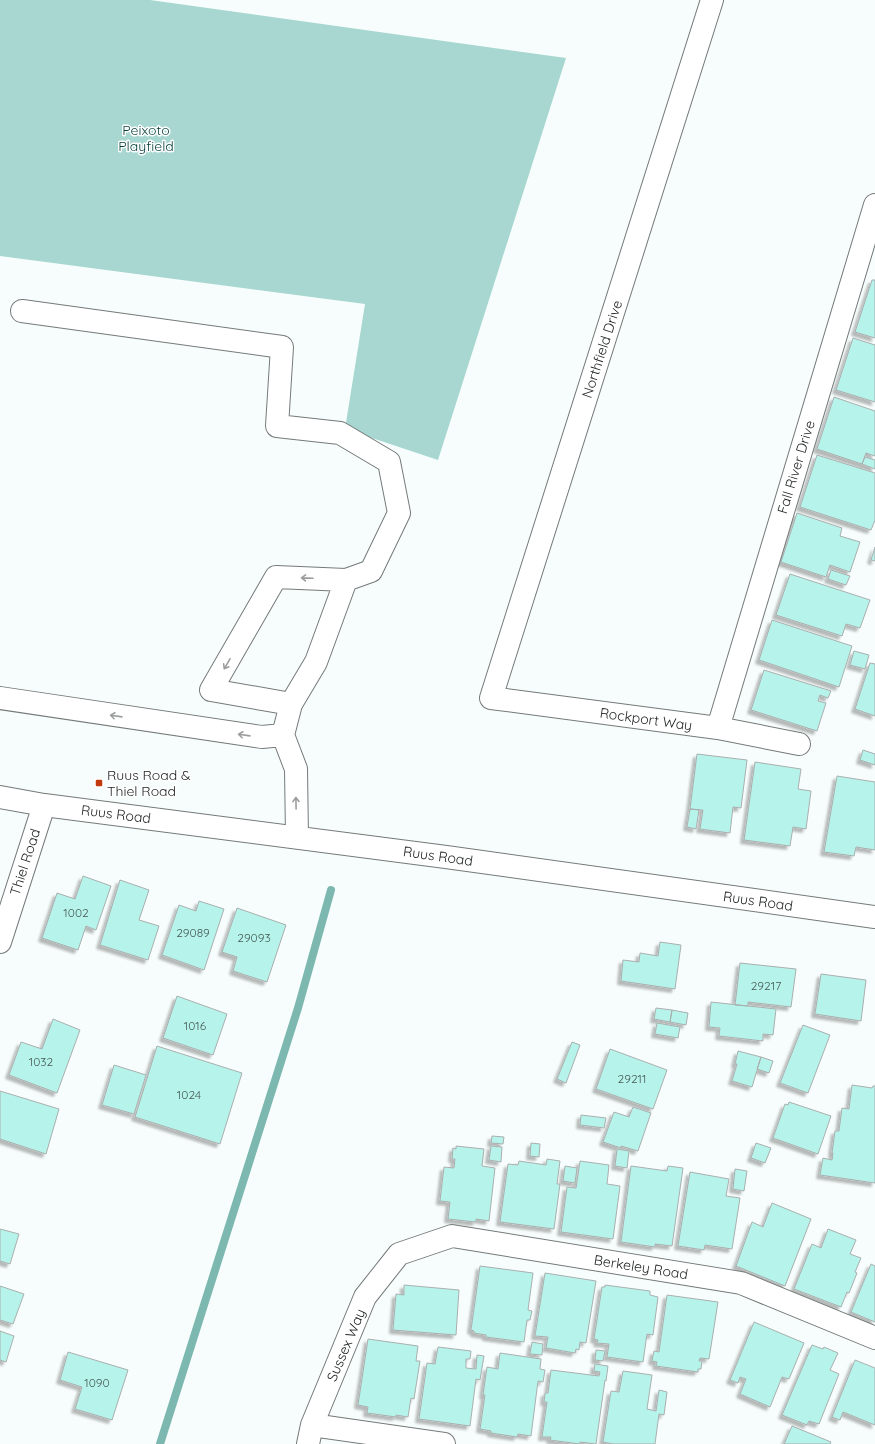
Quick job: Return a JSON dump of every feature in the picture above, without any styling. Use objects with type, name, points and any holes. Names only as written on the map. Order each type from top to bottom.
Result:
[{"type":"street","name":"Northfield Drive","points":[[491,698],[712,0]]},
{"type":"street","name":"Fall River Drive","points":[[718,728],[875,205]]},
{"type":"street","points":[[22,311],[282,347],[277,426],[340,433],[389,462],[399,513],[371,571],[346,580],[276,577],[211,690],[291,704]]},
{"type":"street","points":[[297,837],[296,769],[283,735],[291,704],[316,662],[346,580]]},
{"type":"street","points":[[0,698],[262,737],[283,735]]},
{"type":"street","name":"Rockport Way","points":[[491,698],[718,728],[799,744]]},
{"type":"street","name":"Ruus Road","points":[[0,797],[44,805],[297,837],[875,917]]},
{"type":"street","name":"Thiel Road","points":[[0,942],[44,805]]},
{"type":"street","name":"Berkeley Road","points":[[400,1254],[452,1236],[741,1283],[875,1338]]},
{"type":"street","name":"Sussex Way","points":[[310,1435],[366,1298],[400,1254]]},
{"type":"street","points":[[310,1435],[444,1444]]},
{"type":"green space","name":"Peixoto Playfield","points":[[0,0],[150,0],[566,58],[438,460],[345,429],[365,304],[0,256]]},
{"type":"building","points":[[872,280],[875,280],[875,338],[855,332]]},
{"type":"building","points":[[853,338],[875,345],[875,402],[836,390]]},
{"type":"building","points":[[834,397],[875,411],[875,456],[866,453],[862,464],[817,449]]},
{"type":"building","points":[[817,455],[875,473],[875,520],[871,530],[800,507]]},
{"type":"building","points":[[865,457],[875,460],[875,469],[862,464]]},
{"type":"building","points":[[797,513],[842,528],[840,536],[860,542],[850,572],[830,565],[826,577],[781,562]]},
{"type":"building","points":[[875,547],[875,561],[871,560]]},
{"type":"building","points":[[831,570],[850,576],[846,585],[828,579]]},
{"type":"building","points":[[790,574],[870,600],[860,628],[846,624],[842,636],[776,615]]},
{"type":"building","points":[[772,620],[852,646],[839,687],[759,660]]},
{"type":"building","points":[[854,651],[869,655],[865,669],[850,665]]},
{"type":"building","points":[[870,663],[875,664],[875,716],[855,709]]},
{"type":"building","points":[[764,670],[831,691],[828,698],[820,695],[818,701],[826,703],[817,731],[751,710]]},
{"type":"building","points":[[863,750],[875,754],[875,765],[860,760]]},
{"type":"building","points":[[697,754],[747,760],[741,808],[733,807],[730,833],[700,829],[703,810],[690,809]]},
{"type":"building","points":[[755,762],[801,769],[798,789],[811,791],[806,829],[793,827],[790,846],[744,840]]},
{"type":"building","points":[[837,776],[875,782],[875,850],[856,847],[854,856],[824,852]]},
{"type":"building","points":[[690,809],[699,810],[696,829],[687,827]]},
{"type":"building","points":[[83,876],[111,886],[96,930],[86,926],[78,950],[42,938],[57,893],[75,899]]},
{"type":"building","points":[[120,880],[149,890],[139,920],[159,926],[148,960],[100,945]]},
{"type":"building","points":[[199,901],[224,909],[204,970],[162,955],[179,905],[196,911]]},
{"type":"building","points":[[237,908],[286,925],[267,982],[233,971],[237,957],[222,952]]},
{"type":"building","points":[[660,942],[681,945],[675,989],[621,981],[623,960],[639,962],[640,953],[658,956]]},
{"type":"building","points":[[740,963],[796,969],[791,1007],[748,1002],[748,1006],[735,1005]]},
{"type":"building","points":[[821,974],[866,980],[861,1021],[815,1014]]},
{"type":"building","points":[[177,996],[227,1014],[213,1055],[163,1038]]},
{"type":"building","points":[[711,1002],[776,1009],[773,1035],[763,1034],[763,1041],[719,1036],[720,1028],[709,1027]]},
{"type":"building","points":[[656,1008],[672,1010],[670,1022],[654,1019]]},
{"type":"building","points":[[672,1010],[688,1013],[686,1025],[670,1022]]},
{"type":"building","points":[[53,1019],[80,1030],[57,1093],[9,1075],[21,1042],[42,1049]]},
{"type":"building","points":[[657,1023],[680,1027],[678,1038],[655,1034]]},
{"type":"building","points":[[803,1025],[830,1035],[808,1093],[780,1083]]},
{"type":"building","points":[[572,1042],[580,1045],[566,1083],[557,1079]]},
{"type":"building","points":[[157,1046],[242,1073],[220,1144],[135,1117]]},
{"type":"building","points":[[610,1049],[667,1070],[653,1109],[596,1089]]},
{"type":"building","points":[[738,1051],[761,1057],[752,1087],[732,1081],[737,1064],[735,1064]]},
{"type":"building","points":[[761,1057],[773,1061],[769,1073],[757,1069]]},
{"type":"building","points":[[114,1065],[146,1075],[134,1114],[102,1105]]},
{"type":"building","points":[[852,1085],[872,1088],[875,1086],[875,1183],[820,1175],[823,1158],[832,1160],[835,1131],[839,1131],[842,1108],[849,1109]]},
{"type":"building","points":[[0,1091],[59,1109],[46,1154],[0,1139]]},
{"type":"building","points":[[789,1102],[831,1116],[818,1154],[773,1138],[785,1104],[788,1105]]},
{"type":"building","points":[[633,1107],[651,1113],[638,1151],[621,1146],[621,1148],[603,1142],[614,1112],[629,1117]]},
{"type":"building","points":[[581,1115],[606,1118],[604,1128],[580,1125]]},
{"type":"building","points":[[492,1136],[504,1137],[503,1144],[491,1143]]},
{"type":"building","points":[[531,1143],[540,1144],[539,1157],[530,1156]]},
{"type":"building","points":[[756,1143],[771,1148],[765,1163],[751,1158]]},
{"type":"building","points":[[456,1146],[484,1149],[482,1166],[495,1168],[489,1221],[476,1219],[476,1222],[448,1219],[450,1202],[440,1201],[444,1167],[454,1168],[455,1159],[452,1159],[453,1148],[456,1149]]},
{"type":"building","points":[[491,1146],[502,1147],[501,1162],[489,1160]]},
{"type":"building","points":[[617,1149],[629,1151],[627,1168],[615,1166]]},
{"type":"building","points":[[547,1159],[560,1161],[557,1184],[560,1184],[554,1229],[500,1222],[508,1164],[518,1165],[519,1161],[546,1165]]},
{"type":"building","points":[[580,1161],[609,1165],[607,1184],[620,1186],[613,1239],[561,1232],[567,1187],[576,1188]]},
{"type":"building","points":[[565,1166],[577,1168],[575,1183],[563,1181]]},
{"type":"building","points":[[631,1166],[667,1171],[668,1166],[683,1168],[672,1246],[655,1244],[655,1247],[621,1242]]},
{"type":"building","points":[[735,1169],[747,1171],[744,1191],[733,1189]]},
{"type":"building","points":[[690,1172],[729,1179],[726,1196],[740,1198],[732,1249],[705,1245],[704,1250],[678,1246]]},
{"type":"building","points":[[772,1203],[811,1219],[785,1286],[736,1266],[752,1222],[763,1227]]},
{"type":"building","points":[[0,1229],[19,1234],[10,1264],[0,1261]]},
{"type":"building","points":[[828,1229],[856,1240],[850,1254],[861,1258],[849,1293],[847,1292],[841,1307],[794,1289],[812,1244],[821,1248]]},
{"type":"building","points":[[871,1264],[875,1266],[875,1322],[851,1312]]},
{"type":"building","points":[[480,1266],[533,1273],[528,1310],[532,1311],[530,1320],[527,1320],[524,1342],[486,1337],[486,1335],[474,1333],[474,1331],[471,1330]]},
{"type":"building","points":[[545,1273],[596,1281],[586,1343],[580,1342],[579,1350],[576,1349],[575,1353],[546,1348],[548,1337],[535,1336]]},
{"type":"building","points":[[404,1285],[459,1290],[456,1335],[393,1330],[396,1294],[404,1295]]},
{"type":"building","points":[[605,1285],[650,1291],[650,1295],[658,1297],[653,1335],[647,1334],[643,1362],[607,1357],[609,1344],[597,1343],[598,1340],[594,1339],[602,1287],[605,1287]]},
{"type":"building","points":[[0,1286],[24,1294],[13,1324],[0,1320]]},
{"type":"building","points":[[667,1295],[718,1302],[709,1359],[700,1358],[699,1361],[702,1361],[701,1369],[698,1369],[698,1372],[656,1366],[657,1362],[652,1361],[654,1351],[659,1352]]},
{"type":"building","points":[[754,1322],[804,1343],[789,1379],[782,1377],[770,1407],[740,1394],[746,1379],[740,1377],[738,1383],[730,1380]]},
{"type":"building","points":[[0,1331],[14,1336],[6,1362],[0,1360]]},
{"type":"building","points":[[368,1339],[418,1346],[416,1361],[420,1361],[414,1399],[411,1398],[408,1417],[367,1413],[368,1407],[358,1405]]},
{"type":"building","points":[[532,1342],[543,1344],[542,1355],[530,1354]]},
{"type":"building","points":[[812,1345],[823,1349],[824,1347],[838,1353],[830,1370],[839,1374],[819,1424],[809,1421],[807,1425],[782,1415]]},
{"type":"building","points":[[438,1347],[471,1351],[470,1359],[466,1359],[466,1368],[476,1369],[477,1355],[484,1356],[480,1380],[476,1379],[470,1426],[419,1419],[427,1363],[435,1364]]},
{"type":"building","points":[[596,1350],[605,1351],[603,1361],[595,1360]]},
{"type":"building","points":[[68,1352],[128,1370],[112,1420],[75,1409],[82,1387],[60,1380]]},
{"type":"building","points":[[500,1353],[541,1359],[540,1369],[545,1370],[543,1382],[538,1381],[531,1436],[518,1434],[517,1437],[491,1433],[491,1431],[480,1429],[487,1367],[498,1369]]},
{"type":"building","points":[[855,1360],[875,1368],[875,1425],[843,1412],[840,1420],[832,1417]]},
{"type":"building","points":[[595,1364],[608,1366],[596,1444],[580,1442],[580,1444],[550,1440],[551,1437],[542,1437],[547,1402],[544,1402],[545,1393],[548,1393],[551,1370],[599,1376],[600,1372],[594,1371]]},
{"type":"building","points":[[623,1371],[652,1375],[647,1409],[656,1411],[659,1390],[667,1392],[664,1415],[659,1414],[655,1444],[613,1444],[603,1442],[611,1391],[619,1392]]},
{"type":"building","points":[[792,1426],[831,1442],[830,1444],[784,1444]]},
{"type":"waterway","points":[[160,1444],[298,1008],[331,890]]},
{"type":"place","name":"Ruus Road & Thiel Road","points":[[99,783]]}]
